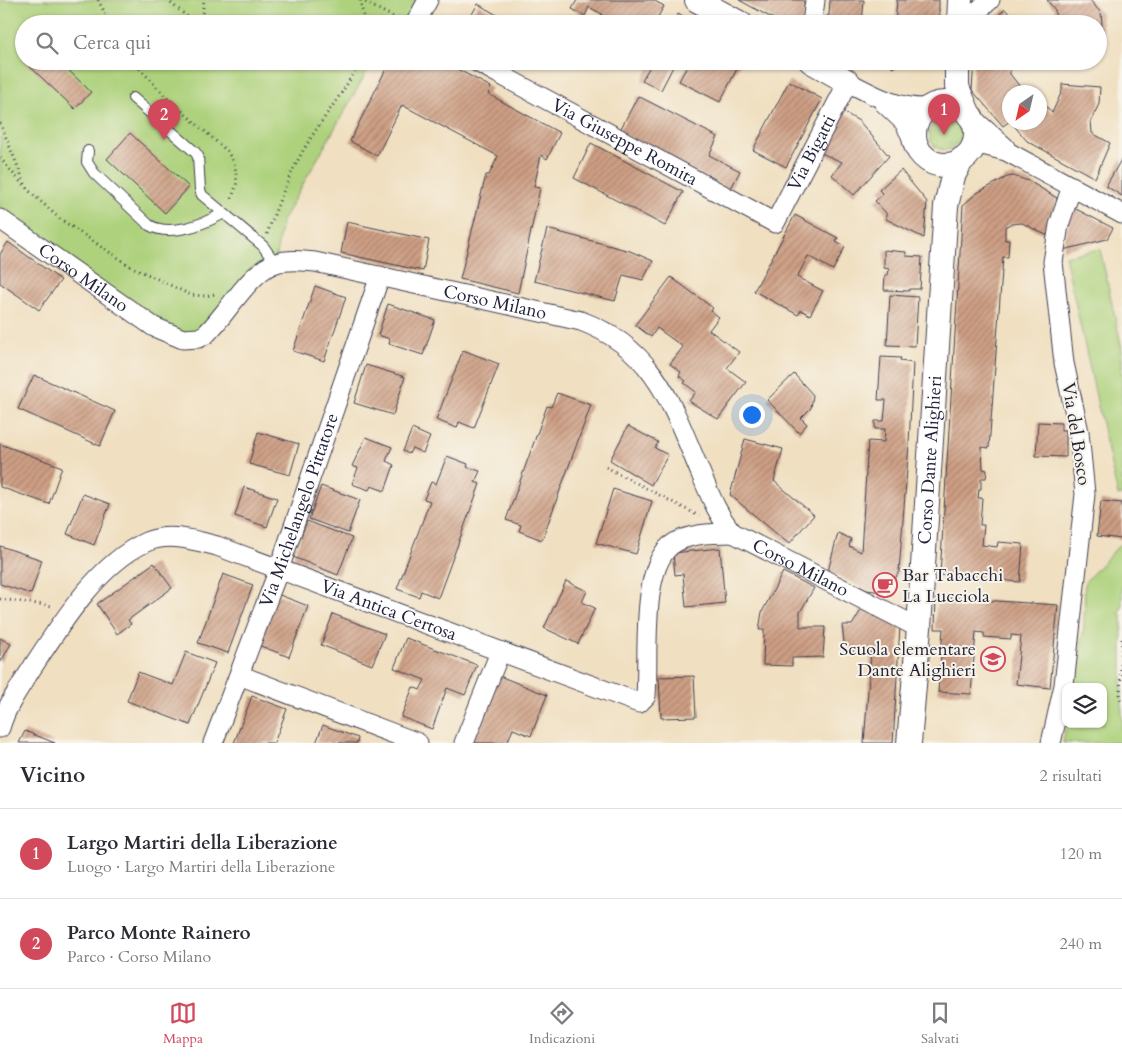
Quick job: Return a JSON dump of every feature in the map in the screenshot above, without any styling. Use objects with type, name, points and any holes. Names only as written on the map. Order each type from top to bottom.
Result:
[{"type":"street","points":[[416,15],[428,0]]},
{"type":"street","points":[[696,0],[724,15]]},
{"type":"street","points":[[813,15],[815,0]]},
{"type":"street","points":[[960,0],[960,15]]},
{"type":"street","points":[[974,15],[990,0]]},
{"type":"street","name":"Via Giuseppe Romita","points":[[492,70],[775,223]]},
{"type":"street","points":[[827,70],[872,95],[899,106],[930,106],[950,103],[964,109],[993,138],[1025,160],[1122,214]]},
{"type":"street","points":[[919,150],[914,126],[919,115],[930,106],[948,70]]},
{"type":"street","points":[[956,70],[957,87],[970,116],[975,135],[966,156]]},
{"type":"street","name":"Via Bigatti","points":[[775,223],[848,82]]},
{"type":"street","points":[[872,95],[898,115],[909,130],[919,150],[939,164],[949,164],[966,156],[978,146],[990,145],[1025,160]]},
{"type":"street","name":"Corso Dante Alighieri","points":[[919,150],[937,173],[946,206]]},
{"type":"street","name":"Corso Dante Alighieri","points":[[909,743],[919,628],[946,206],[953,176],[966,156]]},
{"type":"street","name":"Via del Bosco","points":[[1051,743],[1064,685],[1085,494],[1078,432],[1064,363],[1053,262],[1059,225],[1072,186]]},
{"type":"street","name":"Corso Milano","points":[[0,219],[117,303],[166,334],[183,339],[199,338],[213,328],[253,280],[275,263],[288,260],[315,262],[581,321],[617,338],[642,361],[664,390],[716,509],[733,533],[919,628]]},
{"type":"street","name":"Via Michelangelo Pittatore","points":[[213,743],[279,570],[380,276]]},
{"type":"street","name":"Via Antica Certosa","points":[[0,728],[15,695],[73,609],[93,584],[121,559],[146,542],[156,539],[168,537],[199,541],[633,702],[641,702],[646,693],[650,585],[658,563],[665,552],[677,542],[705,534],[733,533]]},
{"type":"street","points":[[464,743],[500,652]]},
{"type":"street","points":[[239,675],[418,743]]},
{"type":"lane","points":[[133,98],[198,156],[202,195],[222,214],[263,246],[275,263]]},
{"type":"lane","points":[[88,151],[87,162],[94,173],[149,225],[158,230],[192,226],[210,221],[222,214]]},
{"type":"path","points":[[98,0],[106,15]]},
{"type":"path","points":[[167,0],[184,15]]},
{"type":"path","points":[[202,15],[204,0]]},
{"type":"path","points":[[360,0],[393,15]]},
{"type":"path","points":[[360,0],[363,15]]},
{"type":"path","points":[[263,246],[286,182],[311,137],[351,80],[356,70]]},
{"type":"path","points":[[0,123],[27,189]]},
{"type":"path","points":[[0,158],[27,189],[60,219],[130,266],[191,294],[206,296],[219,292]]},
{"type":"path","points":[[606,467],[703,518]]},
{"type":"path","points":[[0,599],[73,609]]},
{"type":"path","points":[[1122,639],[1120,698],[1122,702]]},
{"type":"green space","points":[[0,0],[417,0],[408,15],[15,15],[15,70],[368,70],[282,221],[275,263],[191,339],[0,219]]},
{"type":"green space","points":[[945,118],[956,123],[961,134],[956,145],[945,150],[934,145],[929,134],[934,123]]},
{"type":"green space","points":[[1100,249],[1122,349],[1122,495],[1118,496],[1065,256]]},
{"type":"green space","points":[[1122,542],[1122,607],[1119,615],[1122,615],[1122,743],[1063,743],[1065,728],[1107,728],[1107,683],[1074,683],[1084,628],[1085,582]]},
{"type":"building","points":[[577,0],[653,0],[664,6],[659,15],[602,15],[589,7],[585,15],[583,15],[572,9]]},
{"type":"building","points":[[739,0],[802,0],[804,2],[804,15],[766,15]]},
{"type":"building","points":[[830,0],[864,0],[863,15],[829,15]]},
{"type":"building","points":[[897,0],[939,0],[939,15],[896,15]]},
{"type":"building","points":[[1047,0],[1090,0],[1101,15],[1055,15],[1055,10]]},
{"type":"building","points":[[478,4],[497,15],[471,15]]},
{"type":"building","points":[[1005,9],[1010,15],[999,15]]},
{"type":"building","points":[[34,70],[68,70],[91,92],[75,109]]},
{"type":"building","points":[[386,70],[459,70],[491,87],[488,94],[560,133],[547,159],[541,155],[534,187],[540,188],[518,293],[460,279],[486,175],[489,175],[498,156],[402,105],[377,156],[350,141]]},
{"type":"building","points":[[648,70],[671,70],[661,90],[642,80]]},
{"type":"building","points":[[685,70],[736,70],[720,102],[679,81]]},
{"type":"building","points":[[973,70],[1010,70],[1010,74],[1019,85],[1002,85],[1002,125],[972,90]]},
{"type":"building","points":[[789,81],[822,99],[786,167],[753,150]]},
{"type":"building","points":[[1062,84],[1100,87],[1099,104],[1091,121],[1092,133],[1110,143],[1095,178],[1027,141],[1018,130],[1047,130],[1047,107],[1052,113],[1062,91]]},
{"type":"building","points":[[638,96],[718,137],[709,155],[740,171],[730,190],[619,132]]},
{"type":"building","points":[[843,112],[859,121],[889,156],[854,195],[832,175],[842,162],[821,153]]},
{"type":"building","points":[[130,133],[189,187],[165,213],[107,159]]},
{"type":"building","points":[[591,143],[683,192],[665,226],[574,178]]},
{"type":"building","points":[[1122,158],[1122,196],[1106,186]]},
{"type":"building","points":[[901,170],[927,202],[924,238],[886,219],[886,213],[875,201],[883,194],[879,190]]},
{"type":"building","points":[[1013,176],[1029,181],[1057,198],[1053,231],[1046,235],[1022,223],[1010,224],[1005,227],[1005,240],[1009,240],[1008,257],[1003,257],[989,448],[982,447],[983,469],[987,470],[986,478],[981,478],[981,489],[979,489],[978,498],[982,498],[980,525],[984,525],[982,545],[997,547],[998,542],[1023,544],[1020,582],[940,575],[963,205],[977,193],[1007,177]]},
{"type":"building","points":[[1072,207],[1113,228],[1107,239],[1063,250]]},
{"type":"building","points":[[795,215],[838,238],[836,242],[845,247],[833,270],[808,256],[797,277],[823,291],[810,315],[801,310],[798,315],[754,291]]},
{"type":"building","points":[[347,222],[429,240],[423,271],[341,253]]},
{"type":"building","points":[[547,229],[630,251],[653,261],[643,280],[623,275],[615,301],[534,281]]},
{"type":"building","points":[[8,242],[61,280],[39,310],[0,283],[0,254]]},
{"type":"building","points":[[884,250],[906,252],[906,256],[922,257],[920,289],[909,289],[909,291],[884,290],[885,275],[888,275],[889,269],[884,268]]},
{"type":"building","points":[[671,277],[713,308],[711,311],[719,317],[709,330],[739,352],[727,368],[746,382],[718,419],[689,401],[696,392],[684,383],[686,381],[679,376],[681,372],[670,364],[683,347],[657,328],[651,337],[635,325]]},
{"type":"building","points":[[315,286],[346,297],[324,361],[293,351]]},
{"type":"building","points":[[890,295],[918,297],[915,346],[887,345]]},
{"type":"building","points":[[388,304],[435,320],[423,355],[389,344],[390,339],[378,335]]},
{"type":"building","points":[[463,350],[499,364],[474,428],[459,422],[457,428],[436,420]]},
{"type":"building","points":[[881,357],[901,358],[900,361],[913,363],[899,571],[892,585],[882,592],[867,590],[828,571],[838,533],[851,539],[849,546],[861,552],[868,441],[884,442],[885,429],[875,429],[875,421],[884,421],[886,400],[878,400]]},
{"type":"building","points":[[366,365],[405,377],[393,415],[354,403]]},
{"type":"building","points":[[794,374],[813,395],[811,408],[801,418],[807,424],[799,433],[767,400]]},
{"type":"building","points":[[34,375],[115,411],[100,446],[18,409]]},
{"type":"building","points":[[557,393],[591,405],[542,540],[519,531],[521,525],[506,520],[547,406],[551,407]]},
{"type":"building","points":[[1038,422],[1061,423],[1061,430],[1066,430],[1066,457],[1036,456]]},
{"type":"building","points":[[628,426],[658,442],[655,448],[668,455],[651,485],[610,460]]},
{"type":"building","points":[[412,429],[430,437],[423,453],[412,448],[409,454],[403,451]]},
{"type":"building","points":[[258,432],[299,444],[290,475],[249,464]]},
{"type":"building","points":[[366,437],[392,447],[386,461],[394,465],[385,491],[371,486],[369,490],[352,484],[358,468],[352,466]]},
{"type":"building","points":[[745,439],[783,449],[774,481],[814,515],[789,544],[730,495]]},
{"type":"building","points":[[0,444],[62,467],[49,504],[0,487]]},
{"type":"building","points":[[447,456],[468,464],[467,467],[480,471],[475,482],[480,484],[438,598],[421,591],[419,597],[397,589],[430,501],[424,499],[431,482],[436,484]]},
{"type":"building","points":[[321,486],[360,500],[348,533],[309,519]]},
{"type":"building","points":[[244,487],[277,498],[267,527],[235,516]]},
{"type":"building","points":[[613,489],[652,501],[636,554],[596,543]]},
{"type":"building","points":[[83,494],[110,504],[94,545],[67,534]]},
{"type":"building","points":[[1101,501],[1122,503],[1122,539],[1097,536]]},
{"type":"building","points":[[307,521],[352,538],[338,575],[293,557]]},
{"type":"building","points":[[0,546],[42,560],[31,594],[0,584]]},
{"type":"building","points":[[720,548],[725,603],[686,607],[683,574],[675,575],[673,553]]},
{"type":"building","points":[[154,563],[172,588],[128,620],[131,624],[117,634],[97,604]]},
{"type":"building","points":[[783,572],[814,588],[800,612],[800,627],[825,627],[823,657],[792,658],[792,666],[763,665],[764,630],[759,630],[762,612]]},
{"type":"building","points":[[223,574],[253,585],[228,653],[198,643]]},
{"type":"building","points":[[566,581],[587,591],[582,602],[595,608],[578,644],[544,628]]},
{"type":"building","points":[[277,594],[308,606],[289,657],[258,645]]},
{"type":"building","points":[[936,597],[1058,605],[1050,688],[1016,684],[1021,636],[1011,635],[1011,639],[984,637],[984,633],[976,632],[971,694],[938,692],[943,629],[935,629]]},
{"type":"building","points":[[863,607],[900,626],[893,743],[864,743],[871,652],[845,651],[842,625],[852,625]]},
{"type":"building","points":[[333,614],[385,634],[372,665],[321,645]]},
{"type":"building","points":[[0,638],[11,644],[0,663]]},
{"type":"building","points":[[406,638],[477,665],[465,695],[447,688],[432,729],[401,717],[413,687],[420,690],[425,680],[394,668]]},
{"type":"building","points":[[186,652],[215,663],[190,725],[127,701],[138,672],[173,685]]},
{"type":"building","points":[[497,675],[547,695],[531,736],[513,729],[507,743],[470,743]]},
{"type":"building","points":[[694,676],[696,717],[661,718],[659,677]]},
{"type":"building","points":[[252,696],[287,709],[274,743],[234,743]]},
{"type":"building","points":[[323,725],[358,738],[357,743],[316,743]]},
{"type":"building","points":[[25,731],[55,743],[19,743]]},
{"type":"place","name":"Largo Martiri della Liberazione","points":[[944,135]]},
{"type":"place","name":"Parco Monte Rainero","points":[[164,140]]},
{"type":"place","name":"Bar Tabacchi La Lucciola","points":[[885,585]]},
{"type":"place","name":"Scuola elementare Dante Alighieri","points":[[993,659]]}]
